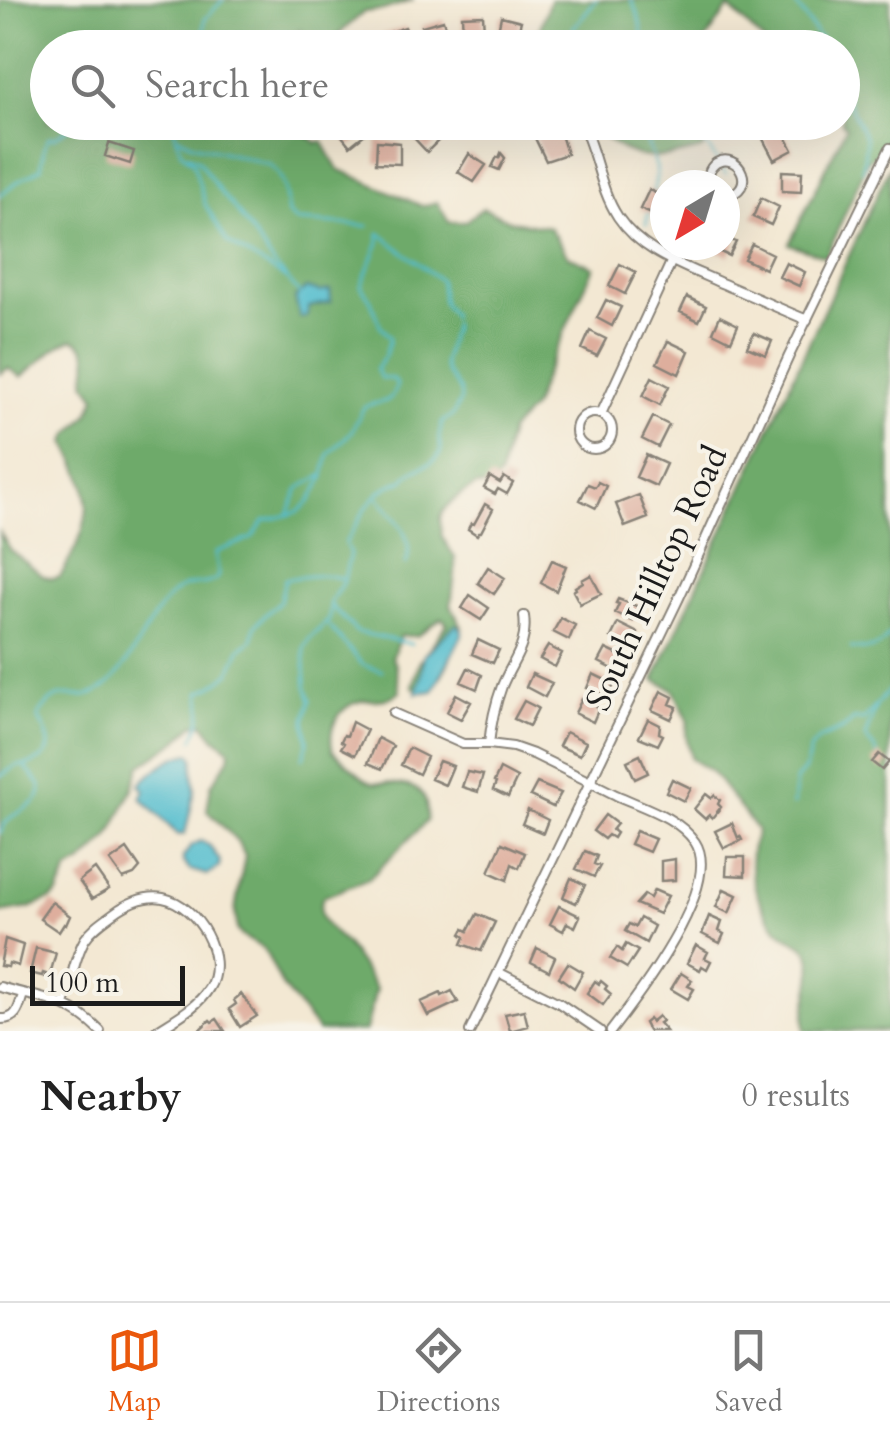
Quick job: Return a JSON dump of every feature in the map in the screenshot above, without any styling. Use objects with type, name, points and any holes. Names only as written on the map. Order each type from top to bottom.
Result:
[{"type":"street","points":[[590,140],[608,200],[630,233],[648,248],[807,320]]},
{"type":"street","name":"South Hilltop Road","points":[[470,1031],[890,148]]},
{"type":"street","points":[[711,170],[726,161],[740,170]]},
{"type":"street","points":[[600,414],[672,261]]},
{"type":"street","points":[[588,414],[600,414],[609,422],[611,438],[604,447],[593,450],[582,445],[576,434],[578,422],[588,414]]},
{"type":"street","points":[[489,744],[502,687],[524,640],[524,616]]},
{"type":"street","points":[[393,713],[463,744],[489,744],[533,754],[677,824],[697,844],[701,858],[698,887],[671,945],[612,1031]]},
{"type":"street","points":[[64,1004],[90,932],[135,901],[162,898],[192,916],[209,939],[216,962],[211,986],[203,996],[156,1031]]},
{"type":"street","points":[[500,972],[559,1003],[600,1031]]},
{"type":"street","points":[[0,988],[64,1004],[100,1031]]},
{"type":"street","points":[[0,1020],[16,1015],[23,994]]},
{"type":"green space","points":[[0,0],[414,0],[364,12],[343,30],[30,30],[30,140],[322,141],[338,169],[422,206],[437,202],[449,222],[464,222],[483,208],[512,221],[549,227],[568,256],[594,267],[533,407],[510,431],[500,475],[487,486],[461,494],[440,518],[442,537],[455,557],[451,606],[462,627],[447,666],[427,692],[412,686],[420,661],[447,624],[442,618],[417,636],[400,636],[392,658],[400,692],[387,699],[353,704],[340,713],[333,727],[333,751],[357,773],[373,783],[398,784],[419,791],[427,810],[427,821],[369,879],[323,897],[323,920],[347,946],[376,989],[366,1031],[318,1031],[283,987],[264,949],[237,929],[235,910],[245,856],[237,841],[207,810],[211,785],[230,750],[203,723],[194,725],[140,766],[109,837],[68,871],[58,894],[29,908],[0,913],[0,532],[10,550],[43,576],[60,577],[79,540],[87,510],[83,480],[66,442],[88,415],[96,397],[85,382],[86,352],[73,339],[51,351],[21,377],[8,368],[0,374]]},
{"type":"green space","points":[[550,0],[890,0],[890,138],[885,148],[868,161],[826,257],[789,244],[840,140],[860,140],[860,30],[752,30],[729,7],[713,30],[539,30]]},
{"type":"green space","points":[[609,140],[705,140],[702,149],[660,157],[635,155]]},
{"type":"green space","points":[[890,166],[890,1031],[805,1031],[812,973],[809,954],[770,920],[759,899],[751,864],[757,830],[712,772],[691,759],[686,735],[688,720],[673,689],[654,680]]},
{"type":"water","points":[[306,288],[330,290],[331,302],[309,307],[306,317],[300,317],[295,298]]},
{"type":"water","points":[[455,625],[462,635],[433,691],[416,693],[424,655]]},
{"type":"water","points":[[190,753],[194,758],[195,790],[186,830],[178,835],[141,798],[145,790],[140,785],[162,765]]},
{"type":"water","points":[[201,841],[210,846],[220,861],[219,867],[207,875],[190,870],[183,862],[192,845]]},
{"type":"building","points":[[483,15],[484,30],[463,30],[462,16]]},
{"type":"building","points":[[501,16],[521,21],[519,30],[498,30]]},
{"type":"building","points":[[443,20],[446,30],[423,30],[422,26]]},
{"type":"building","points":[[416,140],[439,140],[427,152]]},
{"type":"building","points":[[536,140],[563,140],[567,154],[546,161]]},
{"type":"building","points":[[764,140],[788,140],[793,150],[774,160]]},
{"type":"building","points":[[377,141],[400,143],[400,164],[376,163]]},
{"type":"building","points":[[109,143],[134,151],[130,164],[105,156]]},
{"type":"building","points":[[501,153],[505,158],[499,170],[492,167]]},
{"type":"building","points":[[469,154],[486,165],[474,182],[458,172]]},
{"type":"building","points":[[782,171],[802,172],[801,192],[782,191]]},
{"type":"building","points":[[649,190],[650,190],[650,213],[640,209]]},
{"type":"building","points":[[761,198],[779,207],[771,225],[753,217]]},
{"type":"building","points":[[752,244],[772,254],[765,269],[744,259]]},
{"type":"building","points":[[786,263],[805,272],[799,286],[779,277]]},
{"type":"building","points":[[620,264],[636,272],[625,294],[609,286]]},
{"type":"building","points":[[687,297],[706,306],[699,321],[680,312]]},
{"type":"building","points":[[606,300],[621,307],[612,326],[597,318]]},
{"type":"building","points":[[720,316],[738,325],[731,341],[713,332]]},
{"type":"building","points":[[590,331],[606,339],[597,356],[582,349]]},
{"type":"building","points":[[754,333],[772,341],[766,355],[747,347]]},
{"type":"building","points":[[668,341],[689,351],[679,374],[657,363]]},
{"type":"building","points":[[652,377],[669,386],[660,405],[643,396]]},
{"type":"building","points":[[653,417],[669,425],[658,447],[642,439]]},
{"type":"building","points":[[646,455],[666,464],[656,486],[636,477]]},
{"type":"building","points":[[490,477],[500,483],[504,477],[513,483],[507,494],[498,489],[495,494],[484,488]]},
{"type":"building","points":[[598,482],[606,486],[596,508],[580,500],[588,484],[595,487]]},
{"type":"building","points":[[639,495],[648,518],[625,527],[616,504]]},
{"type":"building","points":[[485,504],[493,509],[477,535],[468,529]]},
{"type":"building","points":[[552,560],[566,566],[556,591],[541,583]]},
{"type":"building","points":[[488,567],[505,578],[494,594],[478,583]]},
{"type":"building","points":[[591,575],[601,594],[580,604],[573,591]]},
{"type":"building","points":[[470,595],[489,608],[481,620],[462,608]]},
{"type":"building","points":[[618,599],[639,607],[633,621],[615,613]]},
{"type":"building","points":[[561,618],[575,625],[569,640],[553,632]]},
{"type":"building","points":[[618,623],[638,633],[632,646],[611,637]]},
{"type":"building","points":[[478,640],[499,650],[493,663],[472,654]]},
{"type":"building","points":[[548,646],[562,653],[555,667],[540,659]]},
{"type":"building","points":[[606,649],[623,657],[617,671],[599,662]]},
{"type":"building","points":[[468,668],[482,675],[477,689],[461,682]]},
{"type":"building","points":[[532,674],[552,683],[545,697],[526,687]]},
{"type":"building","points":[[593,674],[614,684],[608,697],[587,688]]},
{"type":"building","points":[[661,691],[673,697],[670,704],[677,707],[671,719],[652,710]]},
{"type":"building","points":[[456,694],[471,702],[461,719],[447,712]]},
{"type":"building","points":[[582,699],[599,708],[593,722],[575,713]]},
{"type":"building","points":[[524,701],[538,708],[529,726],[514,719]]},
{"type":"building","points":[[648,719],[660,725],[659,733],[663,735],[658,745],[639,737]]},
{"type":"building","points":[[352,722],[367,730],[355,755],[341,748]]},
{"type":"building","points":[[566,732],[586,742],[580,755],[559,746]]},
{"type":"building","points":[[378,738],[393,746],[382,769],[368,763]]},
{"type":"building","points":[[409,748],[427,757],[419,774],[401,765]]},
{"type":"building","points":[[879,754],[889,762],[882,770],[872,762]]},
{"type":"building","points":[[640,755],[648,773],[635,779],[627,761]]},
{"type":"building","points":[[439,761],[453,766],[445,785],[431,779]]},
{"type":"building","points":[[500,769],[517,778],[508,797],[493,790]]},
{"type":"building","points":[[467,772],[483,775],[478,792],[462,787]]},
{"type":"building","points":[[672,779],[691,788],[684,801],[666,792]]},
{"type":"building","points":[[537,783],[561,793],[553,807],[530,796]]},
{"type":"building","points":[[706,794],[720,800],[721,807],[712,818],[709,815],[705,819],[694,809]]},
{"type":"building","points":[[528,810],[548,820],[543,833],[522,824]]},
{"type":"building","points":[[605,815],[617,824],[612,830],[616,833],[613,838],[608,835],[604,839],[593,831]]},
{"type":"building","points":[[732,823],[742,840],[724,848],[715,831]]},
{"type":"building","points":[[636,831],[655,839],[649,852],[630,844]]},
{"type":"building","points":[[502,843],[525,853],[519,868],[512,864],[507,880],[489,872]]},
{"type":"building","points":[[127,849],[140,868],[123,879],[110,861]]},
{"type":"building","points":[[585,851],[597,856],[594,864],[600,866],[594,877],[576,869]]},
{"type":"building","points":[[727,857],[745,857],[745,876],[726,875]]},
{"type":"building","points":[[675,859],[675,880],[661,881],[661,861]]},
{"type":"building","points":[[95,869],[109,889],[92,899],[79,881]]},
{"type":"building","points":[[571,878],[585,885],[576,903],[563,897]]},
{"type":"building","points":[[724,889],[737,895],[729,913],[716,907]]},
{"type":"building","points":[[654,890],[668,896],[659,914],[636,904],[644,895],[650,898]]},
{"type":"building","points":[[52,902],[70,916],[59,932],[40,919]]},
{"type":"building","points":[[559,906],[580,916],[575,927],[567,923],[563,931],[550,924]]},
{"type":"building","points":[[477,914],[495,922],[481,951],[462,944],[465,937],[461,934],[464,929],[468,931]]},
{"type":"building","points":[[709,916],[722,922],[719,931],[724,934],[720,943],[702,934]]},
{"type":"building","points":[[640,918],[654,926],[646,943],[625,931],[629,924],[635,927]]},
{"type":"building","points":[[5,939],[23,945],[18,966],[0,966]]},
{"type":"building","points":[[626,944],[638,951],[627,968],[610,958],[617,947],[622,951]]},
{"type":"building","points":[[696,945],[708,952],[705,958],[711,961],[707,969],[687,963]]},
{"type":"building","points":[[36,948],[56,953],[49,978],[43,973],[30,973]]},
{"type":"building","points":[[537,948],[555,957],[549,971],[531,962]]},
{"type":"building","points":[[568,963],[583,972],[574,988],[559,977]]},
{"type":"building","points":[[681,973],[692,980],[688,986],[694,989],[688,999],[671,989]]},
{"type":"building","points":[[595,981],[601,981],[611,994],[603,1005],[587,993]]},
{"type":"building","points":[[452,991],[458,1002],[428,1016],[421,1002]]},
{"type":"building","points":[[241,994],[257,1016],[240,1027],[229,1009]]},
{"type":"building","points":[[524,1010],[528,1026],[510,1031],[505,1014]]},
{"type":"building","points":[[658,1016],[666,1031],[648,1031],[644,1023]]},
{"type":"building","points":[[217,1019],[225,1031],[198,1031],[210,1020]]},
{"type":"waterway","points":[[204,30],[205,19],[223,0]]},
{"type":"waterway","points":[[573,28],[596,0]]},
{"type":"waterway","points":[[631,0],[641,30]]},
{"type":"waterway","points":[[793,0],[814,30]]},
{"type":"waterway","points":[[860,127],[866,139],[863,171]]},
{"type":"waterway","points":[[0,195],[41,168],[48,140]]},
{"type":"waterway","points":[[177,140],[181,152],[193,162],[205,204],[227,242],[289,280]]},
{"type":"waterway","points":[[184,140],[268,164],[281,180],[288,214],[296,221],[368,226]]},
{"type":"waterway","points":[[646,140],[657,170]]},
{"type":"waterway","points":[[703,140],[723,170]]},
{"type":"waterway","points":[[187,155],[198,160],[285,276]]},
{"type":"waterway","points":[[646,224],[649,211]]},
{"type":"waterway","points":[[0,776],[45,755],[48,738],[38,717],[53,699],[90,695],[109,683],[169,598],[183,587],[216,579],[216,552],[252,538],[264,521],[299,511],[323,479],[329,454],[351,432],[364,407],[392,397],[397,384],[393,379],[381,378],[376,369],[390,338],[361,286],[379,233],[440,280],[443,303],[453,323],[444,362],[461,399],[453,415],[442,422],[439,455],[375,497],[345,543],[350,553],[344,580],[331,601],[329,620],[304,648],[306,686],[311,700],[305,720],[308,742],[303,758]]},
{"type":"waterway","points":[[290,282],[300,294]]},
{"type":"waterway","points":[[288,514],[299,488],[324,475]]},
{"type":"waterway","points":[[378,498],[406,536],[406,564]]},
{"type":"waterway","points":[[193,740],[201,716],[200,692],[230,672],[240,649],[252,640],[255,625],[280,601],[285,579],[321,575],[343,579]]},
{"type":"waterway","points":[[331,606],[357,632],[411,644]]},
{"type":"waterway","points":[[328,625],[363,665],[382,671]]},
{"type":"waterway","points":[[851,648],[873,648],[890,634]]},
{"type":"waterway","points":[[793,805],[796,780],[805,770],[811,748],[819,739],[855,719],[864,720],[890,689]]},
{"type":"waterway","points":[[876,706],[865,737],[878,756]]},
{"type":"waterway","points":[[0,833],[9,819],[30,806],[41,792],[25,766]]}]
